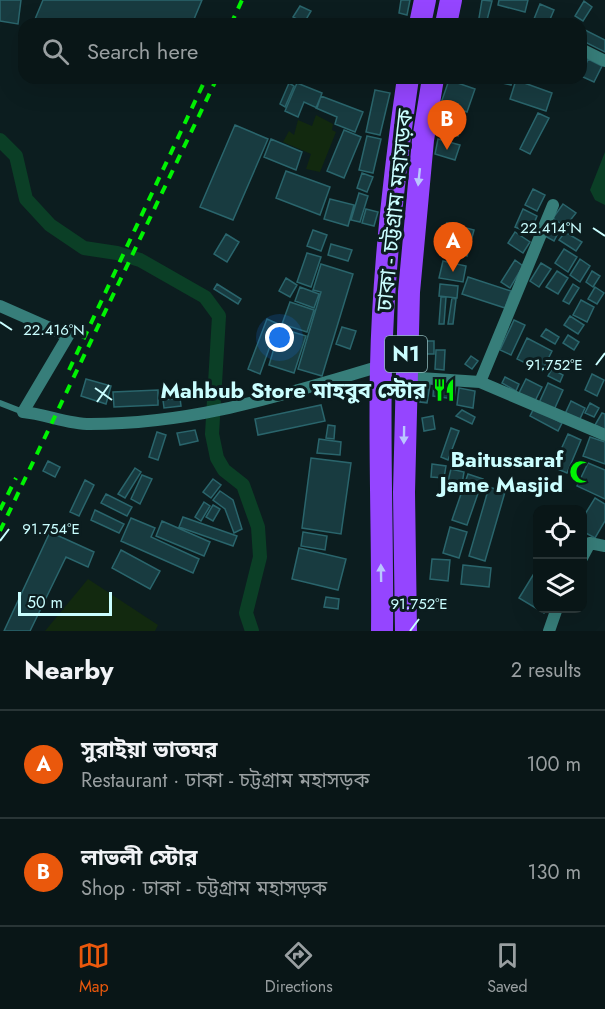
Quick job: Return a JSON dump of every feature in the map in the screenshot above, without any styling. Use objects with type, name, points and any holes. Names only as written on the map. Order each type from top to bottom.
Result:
[{"type":"highway","points":[[421,18],[425,0]]},
{"type":"highway","points":[[447,18],[451,0]]},
{"type":"highway","name":"ঢাকা - চট্টগ্রাম মহাসড়ক","points":[[382,631],[381,366],[393,191],[407,84]]},
{"type":"highway","name":"ঢাকা - চট্টগ্রাম মহাসড়ক","points":[[406,631],[405,377],[416,202],[432,84]]},
{"type":"street","points":[[587,53],[605,61]]},
{"type":"street","points":[[480,382],[553,205]]},
{"type":"street","points":[[0,306],[68,336],[22,412],[88,424],[173,420],[230,410],[381,366]]},
{"type":"street","points":[[405,377],[480,382],[605,435]]},
{"type":"street","points":[[587,549],[590,543],[605,546]]},
{"type":"street","points":[[549,631],[556,613]]},
{"type":"lane","points":[[0,404],[22,412]]},
{"type":"shaded area","points":[[316,115],[333,124],[332,130],[336,132],[320,172],[306,169],[311,154],[283,142],[289,131],[294,135],[298,120],[312,126]]},
{"type":"shaded area","points":[[605,152],[605,205],[595,200],[590,190]]},
{"type":"shaded area","points":[[88,579],[158,625],[155,631],[45,631]]},
{"type":"building","points":[[0,0],[21,0],[18,24],[0,21]]},
{"type":"building","points":[[43,0],[202,0],[194,18],[36,18]]},
{"type":"building","points":[[401,0],[410,0],[407,15],[399,13]]},
{"type":"building","points":[[482,0],[492,1],[488,18],[479,18]]},
{"type":"building","points":[[499,0],[528,0],[525,12],[498,5]]},
{"type":"building","points":[[584,1],[592,7],[585,18],[575,16]]},
{"type":"building","points":[[540,4],[554,10],[551,18],[534,18]]},
{"type":"building","points":[[300,6],[311,11],[307,18],[293,17]]},
{"type":"building","points":[[587,31],[605,40],[605,52],[587,43]]},
{"type":"building","points":[[588,59],[602,66],[594,82],[587,79]]},
{"type":"building","points":[[289,84],[294,86],[285,107],[280,104]]},
{"type":"building","points":[[297,84],[322,93],[317,108],[304,102],[298,117],[285,111]]},
{"type":"building","points":[[448,84],[461,84],[475,89],[467,112],[441,103]]},
{"type":"building","points":[[515,84],[527,84],[552,93],[546,111],[510,99]]},
{"type":"building","points":[[375,90],[390,93],[380,135],[366,132]]},
{"type":"building","points":[[321,96],[363,112],[355,132],[335,124],[337,117],[316,108]]},
{"type":"building","points":[[439,108],[463,116],[458,136],[436,127]]},
{"type":"building","points":[[538,113],[549,118],[530,154],[520,149]]},
{"type":"building","points":[[235,125],[268,139],[233,220],[200,207]]},
{"type":"building","points":[[344,130],[361,137],[344,178],[327,171]]},
{"type":"building","points":[[367,136],[381,139],[373,173],[359,170]]},
{"type":"building","points":[[271,139],[302,152],[296,170],[264,157]]},
{"type":"building","points":[[438,139],[460,145],[455,160],[435,154]]},
{"type":"building","points":[[286,171],[330,187],[320,215],[276,198]]},
{"type":"building","points":[[362,173],[373,177],[367,192],[357,188]]},
{"type":"building","points":[[533,189],[545,195],[537,211],[525,205]]},
{"type":"building","points":[[359,193],[368,196],[360,222],[351,220]]},
{"type":"building","points":[[330,199],[354,205],[348,226],[324,219]]},
{"type":"building","points":[[563,204],[576,213],[565,227],[553,218]]},
{"type":"building","points":[[366,209],[378,212],[374,226],[362,223]]},
{"type":"building","points":[[523,209],[537,216],[530,233],[515,227]]},
{"type":"building","points":[[550,221],[561,227],[554,241],[543,235]]},
{"type":"building","points":[[447,223],[474,230],[467,256],[440,248]]},
{"type":"building","points":[[313,230],[327,235],[321,251],[307,246]]},
{"type":"building","points":[[515,232],[530,242],[523,253],[508,243]]},
{"type":"building","points":[[565,232],[582,242],[576,251],[559,240]]},
{"type":"building","points":[[226,234],[239,242],[227,262],[214,254]]},
{"type":"building","points":[[331,244],[352,250],[348,261],[328,255]]},
{"type":"building","points":[[564,249],[577,257],[568,272],[555,263]]},
{"type":"building","points":[[307,253],[321,257],[311,287],[297,282]]},
{"type":"building","points":[[580,259],[590,266],[580,282],[570,275]]},
{"type":"building","points":[[515,260],[523,266],[510,288],[501,282]]},
{"type":"building","points":[[443,261],[466,266],[463,282],[439,278]]},
{"type":"building","points":[[541,263],[551,269],[539,287],[530,281]]},
{"type":"building","points":[[321,264],[353,274],[322,376],[298,369],[321,292],[313,290]]},
{"type":"building","points":[[557,271],[568,278],[558,294],[546,287]]},
{"type":"building","points":[[592,271],[600,276],[593,287],[586,282]]},
{"type":"building","points":[[468,277],[511,291],[505,308],[462,294]]},
{"type":"building","points":[[286,278],[297,285],[290,297],[279,291]]},
{"type":"building","points":[[217,284],[241,299],[238,304],[214,289]]},
{"type":"building","points":[[440,284],[458,286],[457,298],[439,296]]},
{"type":"building","points":[[573,284],[579,288],[569,304],[563,301]]},
{"type":"building","points":[[300,287],[319,294],[314,308],[295,301]]},
{"type":"building","points":[[595,287],[604,293],[597,304],[588,299]]},
{"type":"building","points":[[441,297],[446,297],[444,324],[439,324]]},
{"type":"building","points":[[452,298],[456,299],[453,324],[448,324]]},
{"type":"building","points":[[581,300],[594,307],[587,322],[573,315]]},
{"type":"building","points":[[290,302],[314,310],[307,332],[282,324]]},
{"type":"building","points":[[570,316],[584,325],[578,334],[564,325]]},
{"type":"building","points":[[267,319],[278,324],[260,374],[248,369]]},
{"type":"building","points":[[514,320],[525,325],[511,355],[500,350]]},
{"type":"building","points":[[342,327],[356,331],[350,349],[336,344]]},
{"type":"building","points":[[280,328],[306,336],[294,373],[269,365]]},
{"type":"building","points":[[546,329],[559,337],[555,344],[541,336]]},
{"type":"building","points":[[568,335],[579,342],[574,350],[563,343]]},
{"type":"building","points":[[527,338],[552,351],[542,371],[517,359]]},
{"type":"building","points":[[424,341],[434,341],[434,354],[424,354]]},
{"type":"building","points":[[436,350],[445,350],[444,370],[435,369]]},
{"type":"building","points":[[471,356],[478,361],[472,369],[465,364]]},
{"type":"building","points":[[552,369],[563,375],[560,382],[548,376]]},
{"type":"building","points":[[592,374],[604,380],[597,396],[585,390]]},
{"type":"building","points":[[505,377],[519,384],[516,391],[502,383]]},
{"type":"building","points":[[86,379],[111,386],[106,404],[81,396]]},
{"type":"building","points":[[526,379],[542,387],[535,401],[519,393]]},
{"type":"building","name":"Mahbub Store মাহবুব স্টোর","points":[[434,382],[456,384],[454,399],[433,396]]},
{"type":"building","points":[[423,383],[430,385],[427,403],[420,402]]},
{"type":"building","points":[[548,383],[563,390],[554,410],[539,403]]},
{"type":"building","points":[[459,388],[475,391],[473,408],[457,405]]},
{"type":"building","points":[[158,390],[158,405],[114,407],[113,392]]},
{"type":"building","points":[[180,398],[181,406],[164,408],[163,400]]},
{"type":"building","points":[[571,401],[585,408],[579,421],[565,414]]},
{"type":"building","points":[[590,403],[599,408],[594,417],[585,413]]},
{"type":"building","points":[[321,405],[325,421],[258,435],[255,419]]},
{"type":"building","points":[[534,408],[562,423],[558,431],[530,416]]},
{"type":"building","points":[[462,410],[475,417],[472,424],[456,416]]},
{"type":"building","points":[[602,413],[605,414],[605,430],[595,425]]},
{"type":"building","points":[[433,416],[435,429],[424,431],[422,418]]},
{"type":"building","points":[[328,425],[335,426],[334,439],[326,438]]},
{"type":"building","points":[[451,428],[459,431],[448,460],[441,457]]},
{"type":"building","points":[[195,430],[198,441],[180,445],[177,433]]},
{"type":"building","points":[[157,432],[166,435],[158,460],[149,457]]},
{"type":"building","points":[[568,434],[581,440],[567,473],[553,467]]},
{"type":"building","points":[[590,437],[605,442],[605,464],[583,456]]},
{"type":"building","points":[[319,439],[341,442],[340,455],[317,453]]},
{"type":"building","points":[[311,458],[351,463],[341,534],[302,528]]},
{"type":"building","points":[[48,461],[60,467],[55,477],[43,471]]},
{"type":"building","points":[[588,463],[605,470],[605,499],[577,486]]},
{"type":"building","points":[[432,464],[446,466],[444,478],[431,477]]},
{"type":"building","points":[[135,468],[141,472],[125,498],[118,494]]},
{"type":"building","points":[[451,469],[464,472],[462,484],[448,481]]},
{"type":"building","points":[[468,474],[483,479],[467,525],[452,520]]},
{"type":"building","points":[[142,475],[152,479],[140,504],[131,499]]},
{"type":"building","points":[[213,479],[221,485],[211,498],[203,492]]},
{"type":"building","points":[[85,480],[94,485],[79,516],[70,512]]},
{"type":"building","points":[[489,487],[505,492],[485,561],[469,556]]},
{"type":"building","points":[[220,491],[233,500],[242,529],[234,533],[225,509],[213,500]]},
{"type":"building","points":[[106,494],[132,507],[127,516],[101,503]]},
{"type":"building","points":[[595,498],[605,504],[605,521],[595,538],[587,534],[587,511]]},
{"type":"building","points":[[204,502],[210,506],[201,521],[195,517]]},
{"type":"building","points":[[213,505],[220,509],[213,521],[206,517]]},
{"type":"building","points":[[95,510],[124,524],[119,533],[91,520]]},
{"type":"building","points":[[183,517],[237,536],[233,546],[179,527]]},
{"type":"building","points":[[131,518],[155,528],[151,537],[199,559],[193,573],[121,541]]},
{"type":"building","points":[[162,521],[210,542],[204,556],[156,536]]},
{"type":"building","points":[[450,527],[467,532],[459,558],[443,553]]},
{"type":"building","points":[[50,532],[94,552],[88,567],[66,557],[30,631],[4,631]]},
{"type":"building","points":[[303,532],[327,536],[325,550],[301,546]]},
{"type":"building","points":[[299,548],[346,559],[338,590],[292,579]]},
{"type":"building","points":[[121,550],[160,571],[150,589],[112,568]]},
{"type":"building","points":[[432,559],[450,560],[448,581],[430,579]]},
{"type":"building","points":[[463,565],[491,568],[489,587],[461,584]]},
{"type":"building","points":[[533,575],[533,606],[519,598]]},
{"type":"building","points":[[326,597],[339,599],[338,609],[324,607]]},
{"type":"waterway","points":[[0,140],[16,156],[26,199],[50,225],[84,248],[117,253],[140,260],[205,297],[219,316],[212,434],[217,458],[224,470],[243,485],[258,527],[260,557],[246,613],[252,631]]},
{"type":"railway","points":[[234,18],[242,0]]},
{"type":"railway","points":[[69,370],[203,84]]},
{"type":"railway","points":[[0,531],[214,84]]},
{"type":"railway","points":[[0,510],[16,478]]},
{"type":"place","name":"লাভলী স্টোর","points":[[447,150]]},
{"type":"place","name":"সুরাইয়া ভাতঘর","points":[[453,272]]},
{"type":"place","name":"Mahbub Store মাহবুব স্টোর","points":[[444,390]]},
{"type":"place","name":"Baitussaraf Jame Masjid","points":[[581,472]]}]
